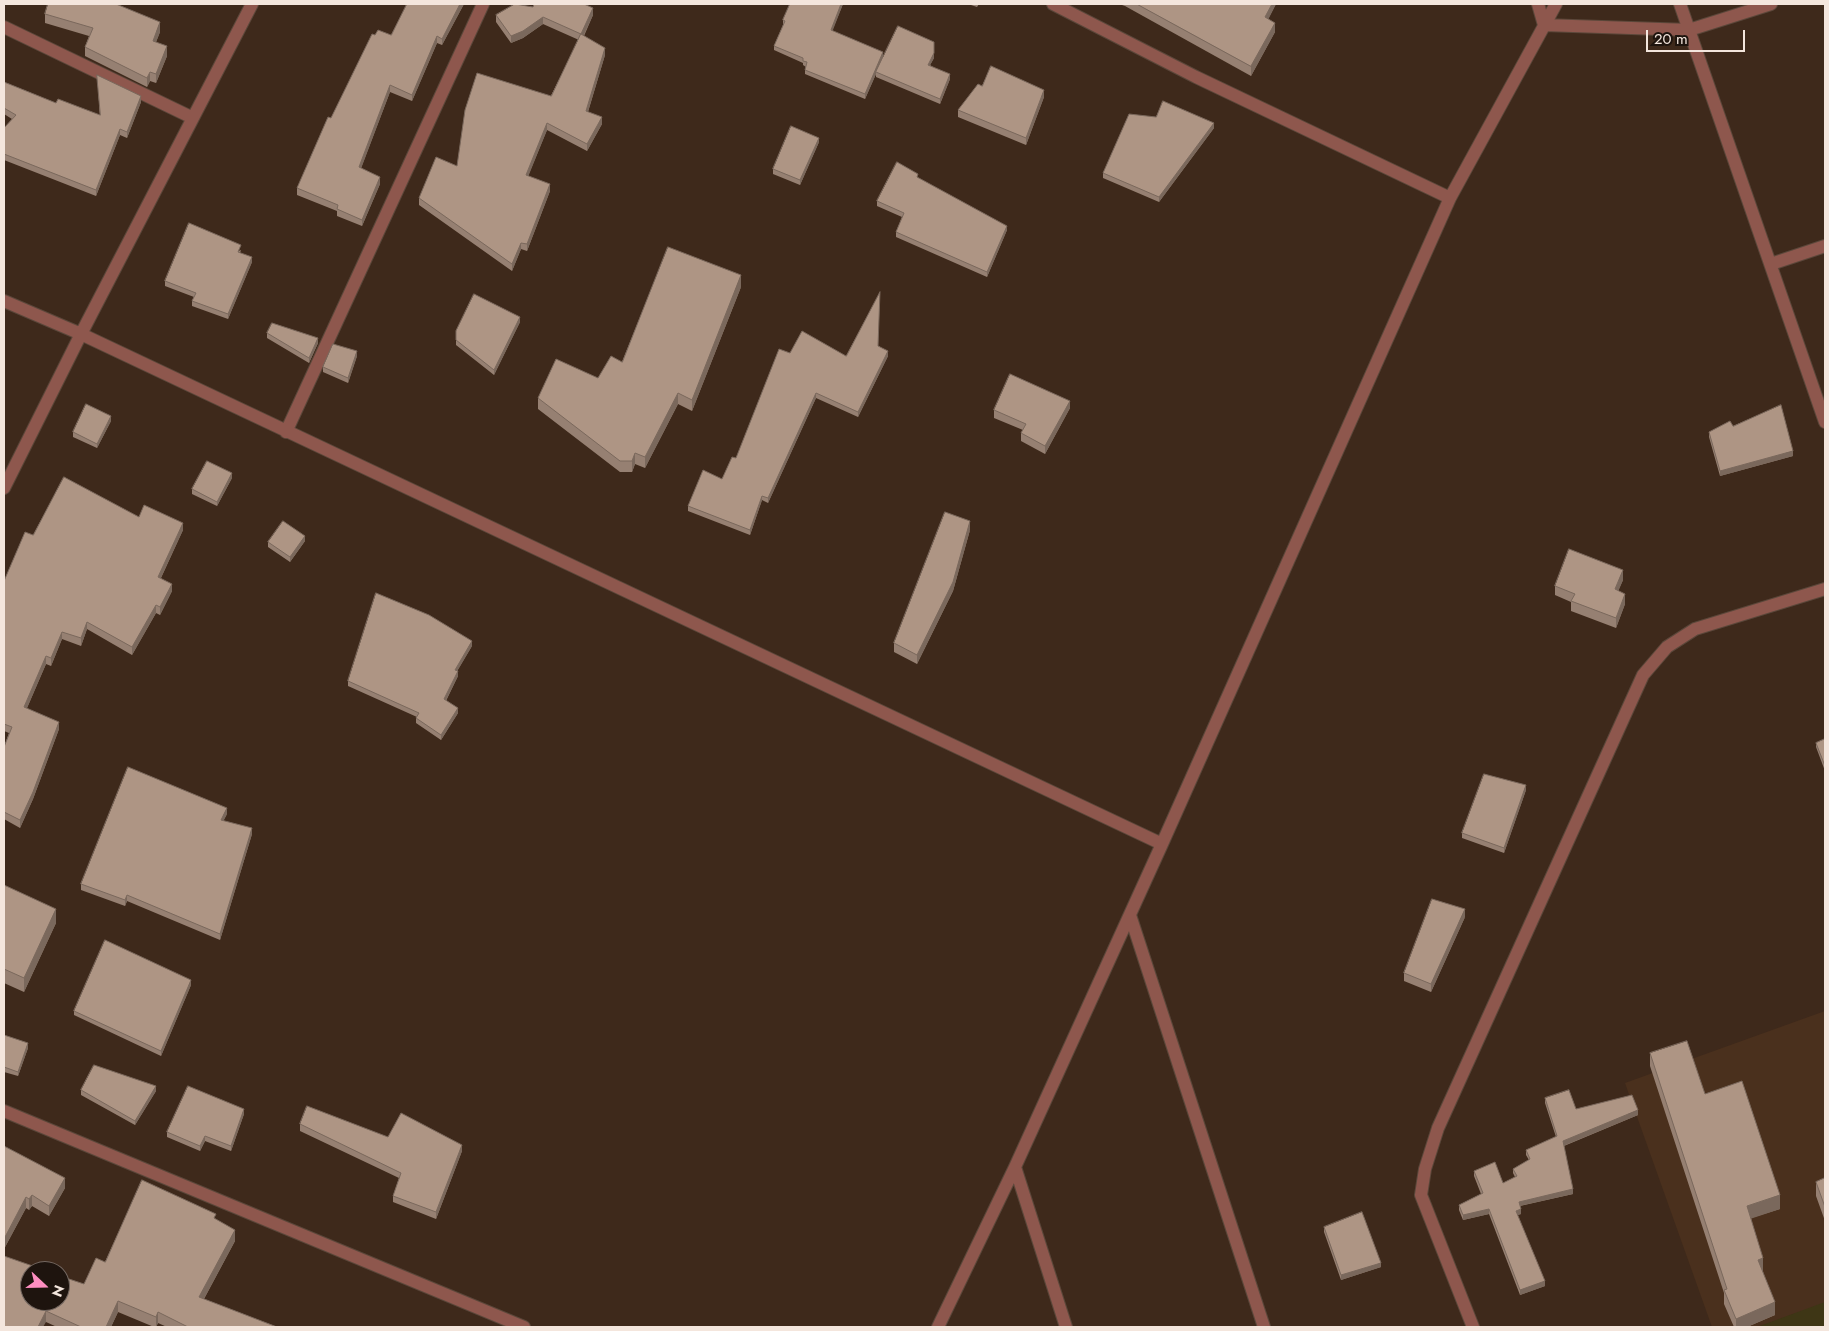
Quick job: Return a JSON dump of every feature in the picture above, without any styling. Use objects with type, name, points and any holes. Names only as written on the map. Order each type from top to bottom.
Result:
[{"type":"street","points":[[4,488],[81,334],[252,4]]},
{"type":"street","points":[[286,432],[483,4]]},
{"type":"street","points":[[1053,4],[1196,77],[1450,198]]},
{"type":"street","points":[[1538,4],[1544,25]]},
{"type":"street","points":[[938,1327],[1015,1167],[1130,915],[1450,198],[1556,4]]},
{"type":"street","points":[[1680,4],[1825,422]]},
{"type":"street","points":[[1544,25],[1688,30],[1771,4]]},
{"type":"street","points":[[4,26],[193,118]]},
{"type":"street","points":[[1771,264],[1825,246]]},
{"type":"street","points":[[4,302],[81,334],[1162,844]]},
{"type":"street","points":[[1473,1327],[1421,1195],[1425,1169],[1438,1128],[1643,675],[1668,647],[1695,629],[1825,589]]},
{"type":"street","points":[[1130,915],[1264,1327]]},
{"type":"street","points":[[4,1111],[524,1327]]},
{"type":"street","points":[[1015,1167],[1066,1327]]},
{"type":"shaded area","points":[[1825,1011],[1825,1303],[1758,1327],[1712,1327],[1625,1083]]},
{"type":"sand","points":[[1825,1302],[1825,1327],[1757,1327]]},
{"type":"building","points":[[48,4],[116,4],[160,22],[153,41],[167,46],[156,74],[150,72],[147,78],[85,47],[93,28],[45,14]]},
{"type":"building","points":[[407,4],[460,4],[442,39],[437,36],[412,95],[390,85],[359,167],[380,177],[362,220],[337,209],[338,205],[297,188],[328,117],[331,118],[372,34],[375,35],[378,30],[391,35]]},
{"type":"building","points":[[515,4],[533,7],[534,4],[584,4],[593,8],[581,34],[543,17],[523,31],[511,36],[496,15]]},
{"type":"building","points":[[790,4],[841,4],[831,30],[883,52],[865,94],[805,70],[807,62],[803,61],[803,58],[774,46]]},
{"type":"building","points":[[1137,4],[1272,4],[1265,17],[1275,23],[1251,66]]},
{"type":"building","points":[[898,26],[934,42],[934,53],[928,65],[950,74],[940,99],[876,72]]},
{"type":"building","points":[[581,34],[605,48],[586,111],[602,117],[587,144],[547,123],[526,175],[550,184],[527,244],[521,243],[512,264],[419,198],[436,157],[457,166],[465,110],[477,73],[551,96]]},
{"type":"building","points":[[991,66],[1044,90],[1026,138],[958,110],[978,84],[982,86]]},
{"type":"building","points":[[97,75],[141,96],[127,132],[120,129],[96,190],[4,154],[4,128],[16,115],[4,108],[4,82],[56,103],[58,99],[100,115]]},
{"type":"building","points":[[1163,101],[1214,123],[1159,197],[1103,173],[1129,114],[1156,117]]},
{"type":"building","points":[[791,126],[819,138],[800,180],[773,169]]},
{"type":"building","points":[[897,162],[918,174],[917,177],[1007,226],[987,272],[896,232],[904,213],[877,201]]},
{"type":"building","points":[[189,223],[241,245],[238,252],[252,257],[228,314],[192,301],[196,293],[165,281]]},
{"type":"building","points":[[668,247],[741,275],[692,400],[678,393],[645,457],[635,453],[632,461],[620,461],[538,398],[556,359],[598,378],[611,356],[622,362]]},
{"type":"building","points":[[880,292],[878,346],[888,351],[858,412],[816,393],[768,498],[762,496],[750,530],[688,506],[703,470],[722,479],[732,457],[736,458],[779,349],[790,353],[802,331],[846,356]]},
{"type":"building","points":[[474,294],[520,317],[494,370],[456,340],[456,331]]},
{"type":"building","points":[[272,323],[318,338],[309,358],[267,333]]},
{"type":"building","points":[[333,344],[357,351],[348,378],[323,367]]},
{"type":"building","points":[[1010,374],[1070,401],[1045,446],[1021,433],[1026,424],[994,410]]},
{"type":"building","points":[[86,404],[111,416],[97,444],[73,432]]},
{"type":"building","points":[[1781,405],[1793,451],[1720,471],[1709,432],[1730,421],[1733,426]]},
{"type":"building","points":[[207,461],[232,473],[217,502],[192,489]]},
{"type":"building","points":[[64,477],[139,517],[144,505],[183,523],[158,577],[172,584],[160,607],[156,605],[132,647],[87,622],[81,638],[62,632],[51,658],[46,656],[24,707],[59,722],[33,792],[20,820],[4,812],[4,747],[12,727],[4,724],[4,581],[25,532],[33,535]]},
{"type":"building","points":[[945,512],[970,521],[953,582],[917,655],[894,643]]},
{"type":"building","points":[[283,521],[305,536],[290,557],[268,542]]},
{"type":"building","points":[[1569,549],[1623,570],[1615,589],[1625,594],[1616,618],[1571,601],[1575,594],[1555,586]]},
{"type":"building","points":[[376,593],[429,615],[472,641],[455,670],[458,671],[444,699],[458,708],[441,735],[416,718],[419,713],[348,681]]},
{"type":"building","points":[[1825,739],[1825,766],[1816,743]]},
{"type":"building","points":[[128,767],[227,808],[221,820],[252,828],[220,934],[127,895],[125,900],[81,884]]},
{"type":"building","points":[[1484,774],[1526,785],[1504,848],[1462,833]]},
{"type":"building","points":[[4,885],[56,909],[24,978],[4,969]]},
{"type":"building","points":[[1432,899],[1465,909],[1431,984],[1404,973]]},
{"type":"building","points":[[105,940],[191,980],[161,1051],[74,1011]]},
{"type":"building","points":[[4,1035],[28,1043],[18,1072],[4,1067]]},
{"type":"building","points":[[1687,1041],[1705,1094],[1742,1081],[1780,1195],[1747,1206],[1763,1258],[1758,1260],[1775,1302],[1736,1319],[1724,1290],[1727,1289],[1650,1053]]},
{"type":"building","points":[[94,1065],[156,1086],[135,1121],[81,1090]]},
{"type":"building","points":[[188,1086],[244,1109],[231,1146],[205,1136],[200,1146],[167,1132]]},
{"type":"building","points":[[1569,1090],[1576,1109],[1632,1095],[1638,1110],[1563,1141],[1573,1189],[1519,1202],[1521,1209],[1516,1211],[1545,1281],[1520,1290],[1489,1209],[1463,1215],[1459,1205],[1483,1193],[1474,1171],[1495,1162],[1503,1183],[1517,1176],[1513,1169],[1530,1159],[1526,1150],[1557,1136],[1545,1098]]},
{"type":"building","points":[[307,1106],[388,1137],[401,1113],[462,1145],[436,1212],[393,1196],[401,1173],[300,1124]]},
{"type":"building","points":[[4,1146],[65,1178],[49,1206],[32,1195],[29,1199],[26,1197],[4,1239]]},
{"type":"building","points":[[1825,1178],[1825,1207],[1816,1182]]},
{"type":"building","points":[[142,1180],[216,1214],[214,1218],[235,1230],[199,1297],[277,1327],[188,1327],[158,1312],[156,1317],[118,1301],[106,1327],[81,1327],[46,1311],[70,1311],[70,1279],[84,1284],[96,1258],[105,1262]]},
{"type":"building","points":[[1362,1212],[1381,1263],[1341,1275],[1324,1227]]},
{"type":"building","points":[[4,1256],[20,1262],[20,1311],[46,1311],[38,1327],[4,1327]]}]
